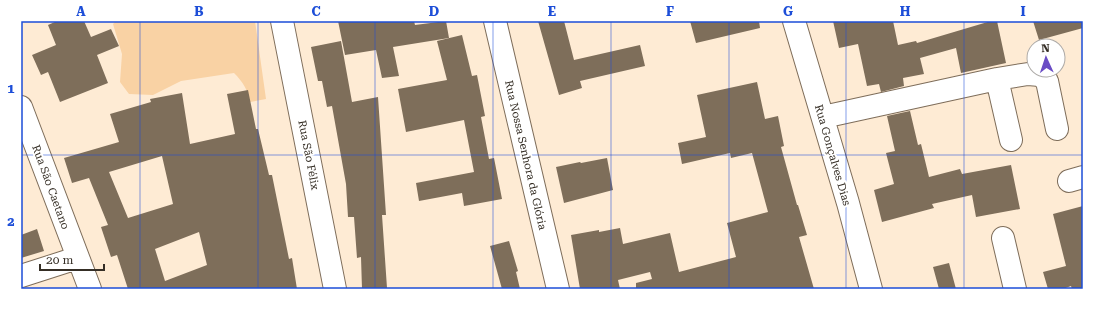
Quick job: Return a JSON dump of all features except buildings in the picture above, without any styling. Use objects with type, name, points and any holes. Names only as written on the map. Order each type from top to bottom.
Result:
[{"type":"street","name":"Rua São Félix","points":[[282,21],[335,289]]},
{"type":"street","name":"Rua Nossa Senhora da Glória","points":[[495,21],[558,289]]},
{"type":"street","name":"Rua Gonçalves Dias","points":[[794,21],[823,117],[871,289]]},
{"type":"street","points":[[823,117],[997,79],[1028,74],[1040,75],[1047,81],[1058,129]]},
{"type":"street","points":[[997,79],[1011,140]]},
{"type":"street","name":"Rua São Caetano","points":[[21,107],[90,289]]},
{"type":"street","points":[[1004,238],[1015,289]]},
{"type":"street","points":[[21,276],[77,258]]},
{"type":"shaded area","points":[[116,21],[255,21],[266,99],[250,102],[245,86],[234,73],[181,81],[153,95],[129,94],[120,82],[122,54],[113,24]]}]
